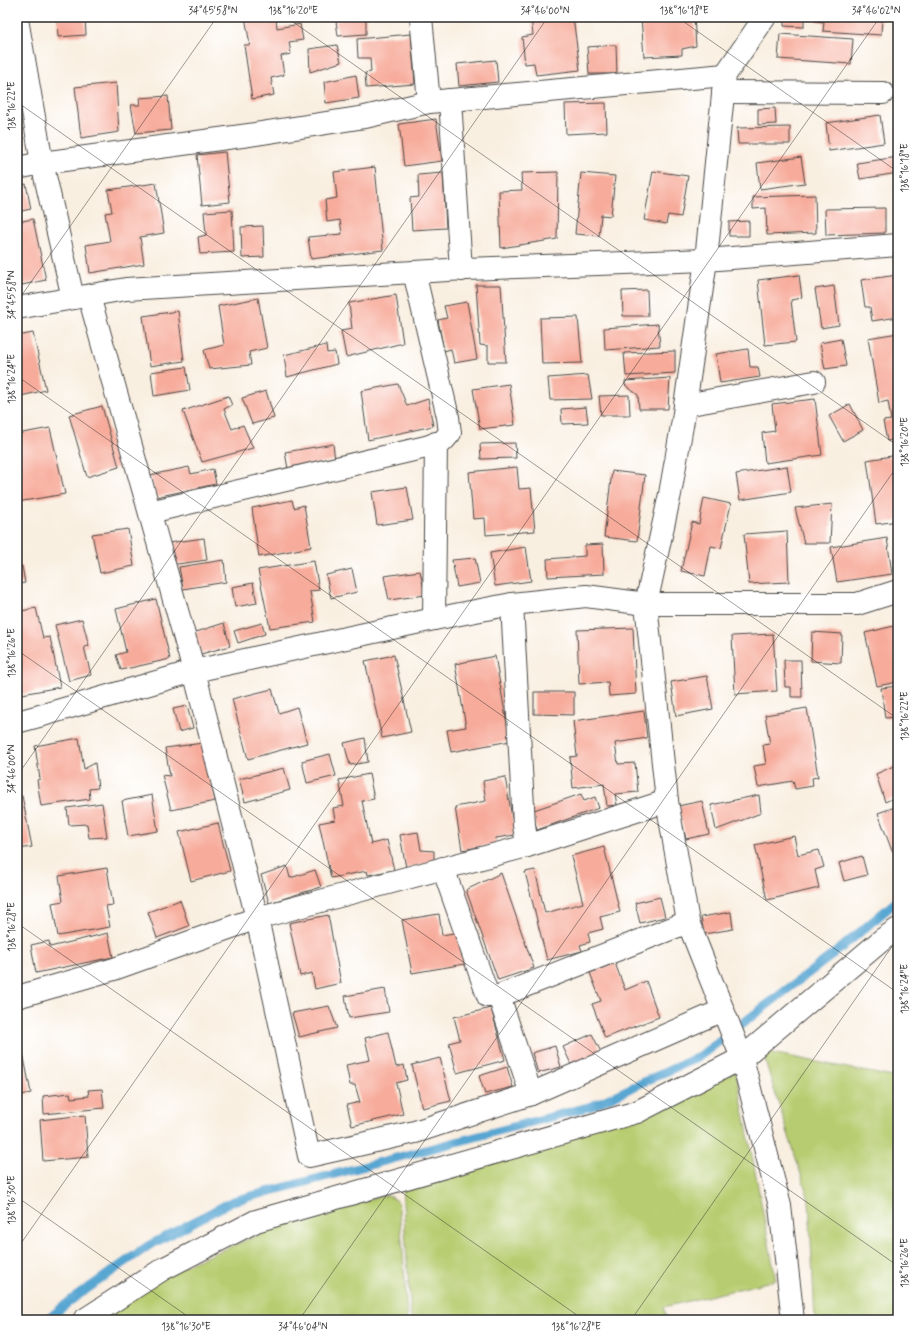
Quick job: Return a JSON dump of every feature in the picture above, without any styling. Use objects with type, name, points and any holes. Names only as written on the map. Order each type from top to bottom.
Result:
[{"type":"street","points":[[422,17],[439,101],[460,270]]},
{"type":"street","points":[[765,17],[724,84],[706,260],[685,405],[670,494],[646,604],[667,801],[688,922],[742,1058],[780,1206],[793,1320]]},
{"type":"street","points":[[17,19],[42,163],[81,297],[150,512],[194,671],[257,918],[309,1156],[415,1132],[531,1094],[723,1010]]},
{"type":"street","points":[[17,168],[42,163],[249,135],[365,117],[439,101],[724,84],[883,93]]},
{"type":"street","points":[[17,308],[126,289],[414,272],[706,260],[898,245]]},
{"type":"street","points":[[150,512],[426,447],[443,440],[450,433],[448,417],[414,272]]},
{"type":"street","points":[[685,405],[814,382]]},
{"type":"street","points":[[434,619],[436,443]]},
{"type":"street","points":[[17,722],[194,671],[434,619],[512,604],[586,596],[646,604],[858,604],[898,591]]},
{"type":"street","points":[[512,604],[524,825],[527,846]]},
{"type":"street","points":[[17,997],[114,969],[257,918],[527,846],[667,801]]},
{"type":"street","points":[[443,868],[488,996],[499,996],[688,922]]},
{"type":"street","points":[[84,1320],[163,1269],[256,1220],[637,1112],[742,1058],[877,944],[898,929]]},
{"type":"street","points":[[499,996],[531,1094]]},
{"type":"green space","points":[[762,1051],[898,1078],[898,1320],[815,1320],[809,1200]]},
{"type":"green space","points":[[736,1072],[776,1280],[664,1307],[667,1320],[411,1320],[402,1188]]},
{"type":"green space","points":[[388,1195],[398,1202],[403,1250],[407,1320],[94,1320],[142,1283],[312,1213]]},
{"type":"building","points":[[85,17],[86,35],[58,37],[57,18]]},
{"type":"building","points":[[245,17],[276,17],[277,28],[300,24],[303,40],[289,42],[291,54],[281,56],[284,75],[271,78],[274,95],[252,99],[244,45],[250,45]]},
{"type":"building","points":[[308,17],[326,17],[326,18],[309,21]]},
{"type":"building","points":[[355,17],[366,17],[366,34],[338,36],[336,21]]},
{"type":"building","points":[[531,17],[573,17],[580,70],[536,75],[534,63],[525,64],[522,37],[533,35]]},
{"type":"building","points":[[641,17],[694,17],[696,46],[682,49],[682,55],[644,57]]},
{"type":"building","points":[[784,17],[804,17],[804,27],[784,26]]},
{"type":"building","points":[[816,17],[882,17],[881,35],[823,31],[824,22],[816,21]]},
{"type":"building","points":[[411,34],[415,84],[366,88],[365,73],[371,72],[370,58],[358,58],[357,39]]},
{"type":"building","points":[[780,34],[853,39],[851,64],[778,59]]},
{"type":"building","points":[[337,45],[341,62],[310,72],[309,49]]},
{"type":"building","points":[[616,45],[617,74],[589,74],[587,47]]},
{"type":"building","points":[[496,60],[498,82],[459,86],[457,64]]},
{"type":"building","points":[[356,75],[359,98],[326,103],[324,82]]},
{"type":"building","points":[[116,83],[119,132],[81,138],[75,87]]},
{"type":"building","points":[[168,96],[171,130],[136,133],[131,105],[140,105],[139,98]]},
{"type":"building","points":[[606,103],[607,132],[566,134],[565,104]]},
{"type":"building","points":[[775,108],[776,124],[758,125],[758,109]]},
{"type":"building","points":[[880,115],[884,143],[829,151],[826,123]]},
{"type":"building","points":[[436,119],[442,161],[404,166],[399,124]]},
{"type":"building","points":[[790,127],[790,144],[738,144],[737,128]]},
{"type":"building","points":[[225,152],[230,202],[202,205],[197,155]]},
{"type":"building","points":[[801,157],[805,183],[760,189],[757,163]]},
{"type":"building","points":[[898,157],[898,173],[860,179],[857,163]]},
{"type":"building","points":[[375,167],[383,250],[311,259],[308,237],[342,234],[340,220],[327,222],[325,200],[337,198],[334,172]]},
{"type":"building","points":[[653,171],[688,176],[681,217],[668,215],[666,224],[644,220]]},
{"type":"building","points":[[558,172],[557,239],[501,248],[499,191],[522,190],[521,173]]},
{"type":"building","points":[[443,173],[446,228],[412,230],[410,198],[419,197],[418,175]]},
{"type":"building","points":[[581,173],[615,176],[611,216],[601,215],[599,236],[575,234]]},
{"type":"building","points":[[156,183],[164,233],[140,237],[144,264],[90,273],[86,245],[110,241],[105,213],[112,212],[108,190]]},
{"type":"building","points":[[26,184],[31,209],[17,212],[17,186]]},
{"type":"building","points":[[815,195],[816,233],[767,235],[766,208],[753,209],[753,197]]},
{"type":"building","points":[[885,208],[885,233],[826,235],[825,209]]},
{"type":"building","points":[[232,210],[234,252],[200,254],[198,237],[206,235],[204,212]]},
{"type":"building","points":[[33,219],[46,280],[17,286],[17,222]]},
{"type":"building","points":[[749,221],[749,236],[729,236],[729,222]]},
{"type":"building","points":[[263,226],[264,257],[242,258],[241,227]]},
{"type":"building","points":[[799,275],[802,298],[791,300],[796,342],[765,345],[758,280]]},
{"type":"building","points":[[898,275],[898,317],[872,321],[870,307],[865,307],[861,280]]},
{"type":"building","points":[[476,285],[501,285],[506,362],[488,362],[488,346],[480,345]]},
{"type":"building","points":[[834,286],[839,325],[821,328],[815,289]]},
{"type":"building","points":[[647,290],[648,316],[623,316],[622,291]]},
{"type":"building","points":[[396,295],[403,343],[346,357],[341,331],[352,329],[349,303]]},
{"type":"building","points":[[258,298],[267,348],[249,352],[251,365],[209,369],[204,350],[224,345],[218,306]]},
{"type":"building","points":[[467,302],[477,359],[454,363],[451,349],[444,351],[438,320],[447,318],[444,306]]},
{"type":"building","points":[[178,311],[184,361],[150,366],[143,316]]},
{"type":"building","points":[[578,317],[582,363],[542,364],[540,318]]},
{"type":"building","points":[[658,324],[660,346],[605,350],[604,328]]},
{"type":"building","points":[[33,333],[46,390],[17,397],[17,336]]},
{"type":"building","points":[[898,333],[898,439],[887,441],[883,421],[891,420],[888,401],[879,403],[868,338]]},
{"type":"building","points":[[841,339],[846,366],[825,369],[820,343]]},
{"type":"building","points":[[326,345],[327,353],[335,352],[337,364],[287,377],[284,355]]},
{"type":"building","points":[[748,349],[750,367],[758,367],[760,377],[720,383],[716,354]]},
{"type":"building","points":[[675,351],[675,373],[626,376],[624,353]]},
{"type":"building","points":[[186,367],[190,390],[154,396],[151,372]]},
{"type":"building","points":[[588,375],[592,399],[550,400],[548,378]]},
{"type":"building","points":[[670,378],[668,409],[639,409],[638,395],[625,385],[625,381]]},
{"type":"building","points":[[398,384],[407,406],[428,399],[433,426],[368,440],[361,391]]},
{"type":"building","points":[[509,384],[515,425],[480,429],[473,389]]},
{"type":"building","points":[[266,391],[274,418],[252,424],[242,398]]},
{"type":"building","points":[[629,395],[630,415],[601,415],[599,396]]},
{"type":"building","points":[[228,396],[232,405],[224,409],[232,429],[243,425],[253,448],[202,462],[183,411]]},
{"type":"building","points":[[815,399],[822,455],[765,463],[762,433],[775,431],[772,404]]},
{"type":"building","points":[[850,404],[863,430],[843,441],[829,416]]},
{"type":"building","points":[[102,406],[119,467],[87,477],[69,415]]},
{"type":"building","points":[[586,407],[588,423],[562,424],[561,409]]},
{"type":"building","points":[[50,428],[65,494],[17,502],[17,434]]},
{"type":"building","points":[[515,443],[516,458],[481,459],[480,444]]},
{"type":"building","points":[[333,444],[335,460],[288,469],[285,452]]},
{"type":"building","points":[[898,455],[898,521],[876,524],[867,460]]},
{"type":"building","points":[[787,466],[791,492],[740,500],[736,474]]},
{"type":"building","points":[[189,467],[191,474],[213,469],[216,484],[156,497],[150,475]]},
{"type":"building","points":[[517,467],[519,489],[531,488],[535,531],[486,535],[485,518],[473,519],[469,472]]},
{"type":"building","points":[[612,471],[645,475],[637,541],[604,537]]},
{"type":"building","points":[[407,487],[413,520],[377,525],[372,492]]},
{"type":"building","points":[[704,498],[731,504],[721,548],[711,546],[705,576],[681,571],[692,522],[699,524]]},
{"type":"building","points":[[292,500],[294,508],[304,505],[311,547],[259,557],[252,508]]},
{"type":"building","points":[[832,504],[830,543],[804,543],[795,508]]},
{"type":"building","points":[[128,529],[134,566],[100,573],[92,534]]},
{"type":"building","points":[[787,531],[789,582],[749,584],[744,534]]},
{"type":"building","points":[[204,538],[207,560],[170,565],[168,543]]},
{"type":"building","points":[[887,538],[892,574],[837,582],[831,547]]},
{"type":"building","points":[[603,544],[604,574],[548,577],[547,559],[585,556],[585,545]]},
{"type":"building","points":[[526,547],[531,581],[495,586],[490,553]]},
{"type":"building","points":[[475,558],[480,583],[457,587],[452,560]]},
{"type":"building","points":[[224,560],[226,582],[183,589],[179,567]]},
{"type":"building","points":[[314,561],[319,590],[310,591],[315,622],[270,628],[258,570]]},
{"type":"building","points":[[22,566],[25,583],[17,584],[17,567]]},
{"type":"building","points":[[352,569],[357,592],[331,598],[326,575]]},
{"type":"building","points":[[420,571],[425,595],[389,600],[384,576]]},
{"type":"building","points":[[253,583],[257,603],[235,607],[232,587]]},
{"type":"building","points":[[156,599],[170,659],[121,670],[116,655],[126,652],[116,609]]},
{"type":"building","points":[[36,608],[43,638],[50,637],[60,687],[17,695],[17,612]]},
{"type":"building","points":[[82,619],[89,646],[84,647],[91,675],[69,681],[55,625]]},
{"type":"building","points":[[224,623],[230,646],[201,654],[193,633]]},
{"type":"building","points":[[262,623],[265,634],[238,643],[234,631]]},
{"type":"building","points":[[898,625],[898,682],[877,686],[865,633]]},
{"type":"building","points":[[633,628],[636,694],[609,696],[608,682],[579,684],[577,630]]},
{"type":"building","points":[[812,632],[842,634],[841,663],[811,661]]},
{"type":"building","points":[[773,634],[777,691],[735,694],[732,636]]},
{"type":"building","points":[[394,655],[411,732],[382,738],[365,661]]},
{"type":"building","points":[[495,656],[510,741],[451,752],[447,730],[466,727],[455,664]]},
{"type":"building","points":[[784,660],[801,660],[802,697],[791,697],[791,687],[785,687]]},
{"type":"building","points":[[707,676],[713,709],[676,716],[671,682]]},
{"type":"building","points":[[898,686],[897,726],[896,717],[885,718],[881,688]]},
{"type":"building","points":[[272,689],[279,713],[297,707],[307,743],[248,759],[232,699]]},
{"type":"building","points":[[534,692],[574,692],[574,715],[534,714]]},
{"type":"building","points":[[187,706],[193,728],[179,732],[173,709]]},
{"type":"building","points":[[807,708],[818,777],[812,778],[813,786],[795,789],[793,781],[758,787],[754,766],[766,764],[763,745],[770,744],[765,715]]},
{"type":"building","points":[[644,711],[647,738],[615,743],[618,764],[635,763],[638,792],[615,794],[617,805],[607,806],[604,784],[573,788],[570,757],[577,756],[573,721]]},
{"type":"building","points":[[79,738],[84,769],[95,763],[98,788],[89,789],[90,799],[41,806],[37,780],[40,779],[35,746]]},
{"type":"building","points":[[365,738],[368,762],[350,765],[344,743]]},
{"type":"building","points":[[203,743],[215,801],[171,810],[162,775],[170,776],[165,748]]},
{"type":"building","points":[[330,754],[336,776],[307,783],[302,761]]},
{"type":"building","points":[[898,764],[898,796],[885,802],[876,774]]},
{"type":"building","points":[[284,768],[290,790],[245,802],[239,779]]},
{"type":"building","points":[[369,774],[374,799],[362,801],[371,844],[387,840],[394,870],[368,875],[367,871],[331,878],[319,823],[335,820],[333,808],[344,806],[339,780]]},
{"type":"building","points":[[505,777],[515,835],[496,838],[495,844],[462,850],[455,807],[486,801],[483,781]]},
{"type":"building","points":[[581,794],[584,801],[595,797],[599,808],[537,830],[531,811]]},
{"type":"building","points":[[152,795],[158,831],[128,836],[122,801]]},
{"type":"building","points":[[759,795],[761,813],[716,830],[711,805]]},
{"type":"building","points":[[22,796],[32,847],[17,849],[17,797]]},
{"type":"building","points":[[702,801],[709,834],[686,839],[678,806]]},
{"type":"building","points":[[102,803],[107,837],[89,838],[87,824],[69,825],[67,808]]},
{"type":"building","points":[[898,806],[898,848],[892,851],[878,813]]},
{"type":"building","points":[[218,823],[230,871],[191,881],[179,832]]},
{"type":"building","points":[[418,832],[421,850],[434,851],[434,862],[406,868],[400,835]]},
{"type":"building","points":[[794,836],[798,855],[819,850],[824,867],[815,870],[819,888],[767,900],[755,845]]},
{"type":"building","points":[[604,847],[620,912],[600,917],[603,929],[588,933],[590,942],[580,945],[582,951],[547,960],[525,872],[535,870],[545,913],[583,903],[571,856]]},
{"type":"building","points":[[862,856],[867,875],[844,881],[839,863]]},
{"type":"building","points":[[287,866],[290,878],[315,870],[321,887],[269,903],[261,875]]},
{"type":"building","points":[[107,868],[113,905],[106,906],[110,927],[58,936],[52,903],[63,901],[59,876]]},
{"type":"building","points":[[501,873],[534,968],[498,980],[466,890]]},
{"type":"building","points":[[660,897],[665,917],[640,923],[635,903]]},
{"type":"building","points":[[180,900],[189,926],[157,938],[148,912]]},
{"type":"building","points":[[731,912],[733,929],[704,934],[701,917]]},
{"type":"building","points":[[439,914],[442,935],[459,932],[465,964],[412,973],[402,920]]},
{"type":"building","points":[[328,915],[341,983],[315,989],[312,973],[300,976],[289,923]]},
{"type":"building","points":[[108,933],[113,957],[36,973],[31,945],[49,941],[50,947]]},
{"type":"building","points":[[615,963],[625,990],[646,981],[659,1017],[605,1038],[592,1004],[601,1001],[590,973]]},
{"type":"building","points":[[385,989],[389,1012],[349,1018],[345,996]]},
{"type":"building","points":[[329,1006],[337,1028],[299,1037],[292,1013]]},
{"type":"building","points":[[491,1008],[505,1060],[457,1073],[449,1043],[460,1040],[454,1017]]},
{"type":"building","points":[[388,1032],[396,1067],[404,1065],[407,1080],[396,1083],[403,1114],[352,1126],[347,1105],[360,1102],[355,1085],[350,1085],[346,1065],[370,1060],[365,1038]]},
{"type":"building","points":[[592,1034],[601,1052],[571,1064],[563,1047]]},
{"type":"building","points":[[20,1038],[31,1093],[17,1096],[17,1039]]},
{"type":"building","points":[[555,1046],[561,1067],[538,1073],[532,1053]]},
{"type":"building","points":[[440,1058],[451,1101],[422,1108],[412,1065]]},
{"type":"building","points":[[507,1067],[513,1087],[485,1094],[479,1076]]},
{"type":"building","points":[[102,1089],[104,1108],[44,1114],[43,1096],[70,1093],[71,1098],[89,1096],[88,1090]]},
{"type":"building","points":[[85,1115],[88,1157],[43,1161],[40,1120]]},
{"type":"waterway","points":[[47,1320],[70,1301],[148,1246],[233,1201],[592,1106],[700,1056],[840,949],[898,900]]}]
